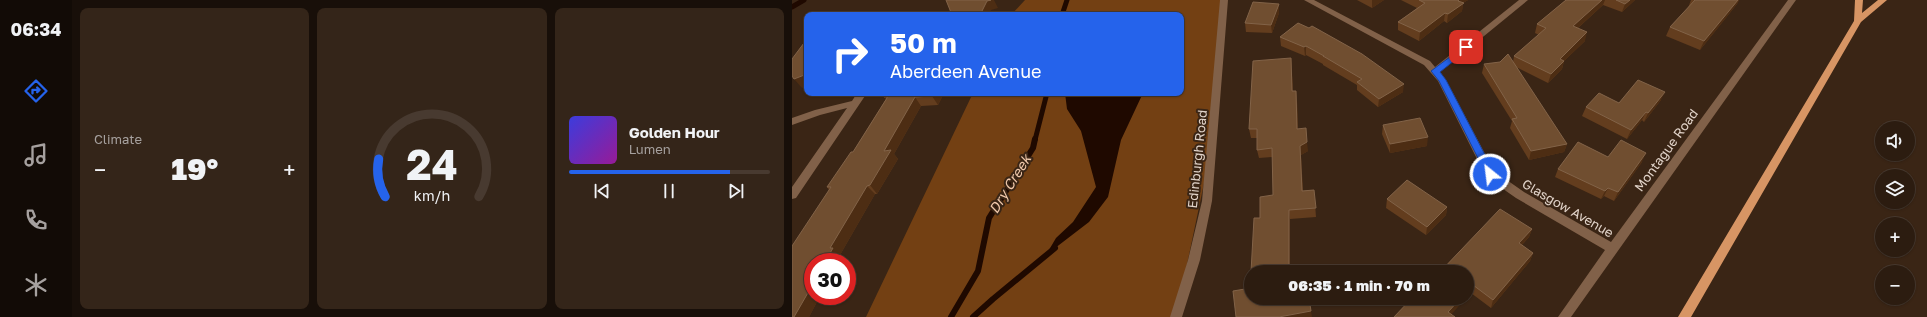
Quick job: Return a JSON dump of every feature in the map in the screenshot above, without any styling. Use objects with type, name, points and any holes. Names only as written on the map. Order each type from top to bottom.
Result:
[{"type":"main road","points":[[1858,21],[1859,0]]},
{"type":"main road","points":[[1684,317],[1858,21],[1883,0]]},
{"type":"street","name":"Edinburgh Road","points":[[1176,317],[1194,260],[1207,200],[1224,0]]},
{"type":"street","name":"Glasgow Avenue","points":[[1308,0],[1427,63],[1442,80],[1490,174],[1520,195],[1613,249]]},
{"type":"street","points":[[1435,71],[1524,0]]},
{"type":"street","name":"Montague Road","points":[[1564,317],[1792,0]]},
{"type":"street","points":[[792,196],[860,96]]},
{"type":"street","points":[[792,122],[818,112],[855,103]]},
{"type":"shaded area","points":[[1025,0],[1223,0],[1212,145],[1176,317],[866,317],[972,96],[1184,96],[1184,12],[1014,12]]},
{"type":"shaded area","points":[[1065,96],[1142,96],[1121,140],[1108,197],[1089,222],[1046,255],[1056,238],[1073,222],[1096,187],[1081,131],[1067,109]]},
{"type":"building","points":[[946,0],[991,0],[987,1],[982,12],[951,12]]},
{"type":"building","points":[[1419,0],[1459,0],[1458,1],[1464,3],[1448,14],[1445,13],[1420,32],[1398,22],[1425,3]]},
{"type":"building","points":[[1566,0],[1602,0],[1573,26],[1587,32],[1560,59],[1564,61],[1551,74],[1514,56],[1546,28],[1537,24]]},
{"type":"building","points":[[1616,0],[1630,0],[1625,4]]},
{"type":"building","points":[[1695,0],[1738,0],[1704,41],[1670,27]]},
{"type":"building","points":[[1253,2],[1279,4],[1271,25],[1245,23]]},
{"type":"building","points":[[1298,23],[1309,28],[1312,26],[1362,54],[1404,84],[1379,99],[1357,82],[1362,79],[1306,46],[1304,47],[1280,37]]},
{"type":"building","points":[[804,43],[804,75],[794,79],[792,76],[792,59]]},
{"type":"building","points":[[1508,54],[1567,144],[1531,151],[1512,119],[1517,118],[1484,64],[1500,62]]},
{"type":"building","points":[[1291,58],[1292,91],[1296,91],[1297,129],[1306,128],[1307,142],[1300,146],[1302,191],[1314,190],[1316,208],[1289,210],[1289,265],[1251,265],[1254,218],[1260,218],[1260,197],[1273,195],[1272,148],[1257,150],[1257,129],[1249,129],[1253,61]]},
{"type":"building","points":[[1638,80],[1665,92],[1648,113],[1646,112],[1631,130],[1586,107],[1599,93],[1619,103]]},
{"type":"building","points":[[887,96],[932,96],[915,97],[884,151],[891,150],[870,185],[867,186],[830,248],[833,248],[830,253],[804,253],[804,300],[794,317],[792,317],[792,246],[831,187],[827,187],[851,152],[853,152]]},
{"type":"building","points":[[1420,118],[1428,137],[1390,144],[1383,125]]},
{"type":"building","points":[[1621,140],[1646,153],[1618,192],[1608,188],[1605,191],[1558,169],[1578,142],[1608,157]]},
{"type":"building","points":[[1407,180],[1447,207],[1427,227],[1387,199]]},
{"type":"building","points":[[1500,209],[1532,229],[1519,243],[1533,253],[1493,300],[1474,286],[1474,265],[1447,265]]},
{"type":"building","points":[[1244,289],[1244,305],[1310,305],[1311,311],[1279,317],[1236,317],[1233,291]]},
{"type":"building","points":[[1405,305],[1454,305],[1448,312],[1455,317],[1394,317]]},
{"type":"waterway","points":[[792,7],[804,0]]},
{"type":"waterway","name":"Dry Creek","points":[[1063,12],[1067,0]]},
{"type":"waterway","name":"Dry Creek","points":[[1035,140],[1046,96]]},
{"type":"waterway","name":"Dry Creek","points":[[951,317],[978,271],[989,218],[1033,148],[1035,139]]},
{"type":"waterway","points":[[973,317],[1055,248]]},
{"type":"route","points":[[1466,47],[1435,71],[1442,80],[1490,174]]}]
